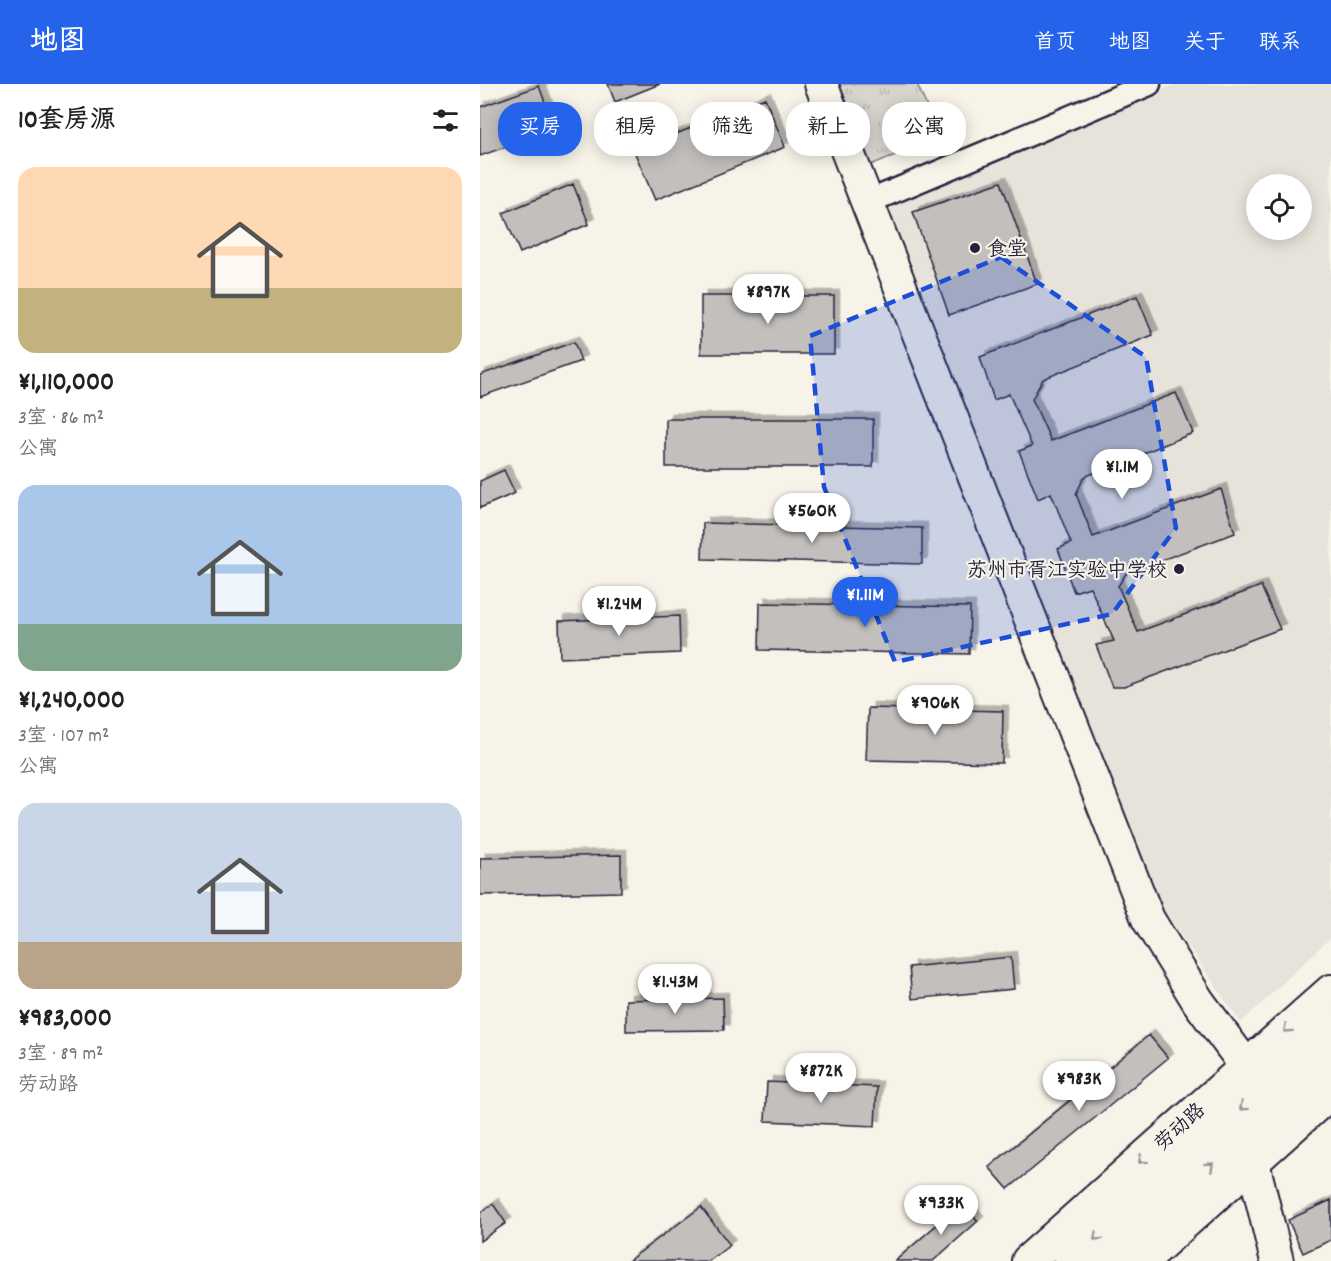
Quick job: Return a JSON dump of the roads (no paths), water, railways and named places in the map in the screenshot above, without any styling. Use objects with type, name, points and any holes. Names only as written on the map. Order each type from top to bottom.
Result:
[{"type":"main road","points":[[821,84],[1148,919],[1198,1001],[1246,1066]]},
{"type":"main road","name":"劳动路","points":[[1028,1261],[1331,991]]},
{"type":"main road","name":"劳动路","points":[[1104,1261],[1294,1077],[1331,1024]]},
{"type":"main road","name":"劳动路","points":[[1070,1261],[1294,1077],[1331,1056]]},
{"type":"main road","points":[[1142,1261],[1331,1092]]},
{"type":"main road","points":[[1253,1163],[1277,1261]]},
{"type":"street","points":[[868,202],[1149,84]]},
{"type":"place","name":"食堂","points":[[975,248]]},
{"type":"place","name":"苏州市胥江实验中学校","points":[[1179,569]]}]
